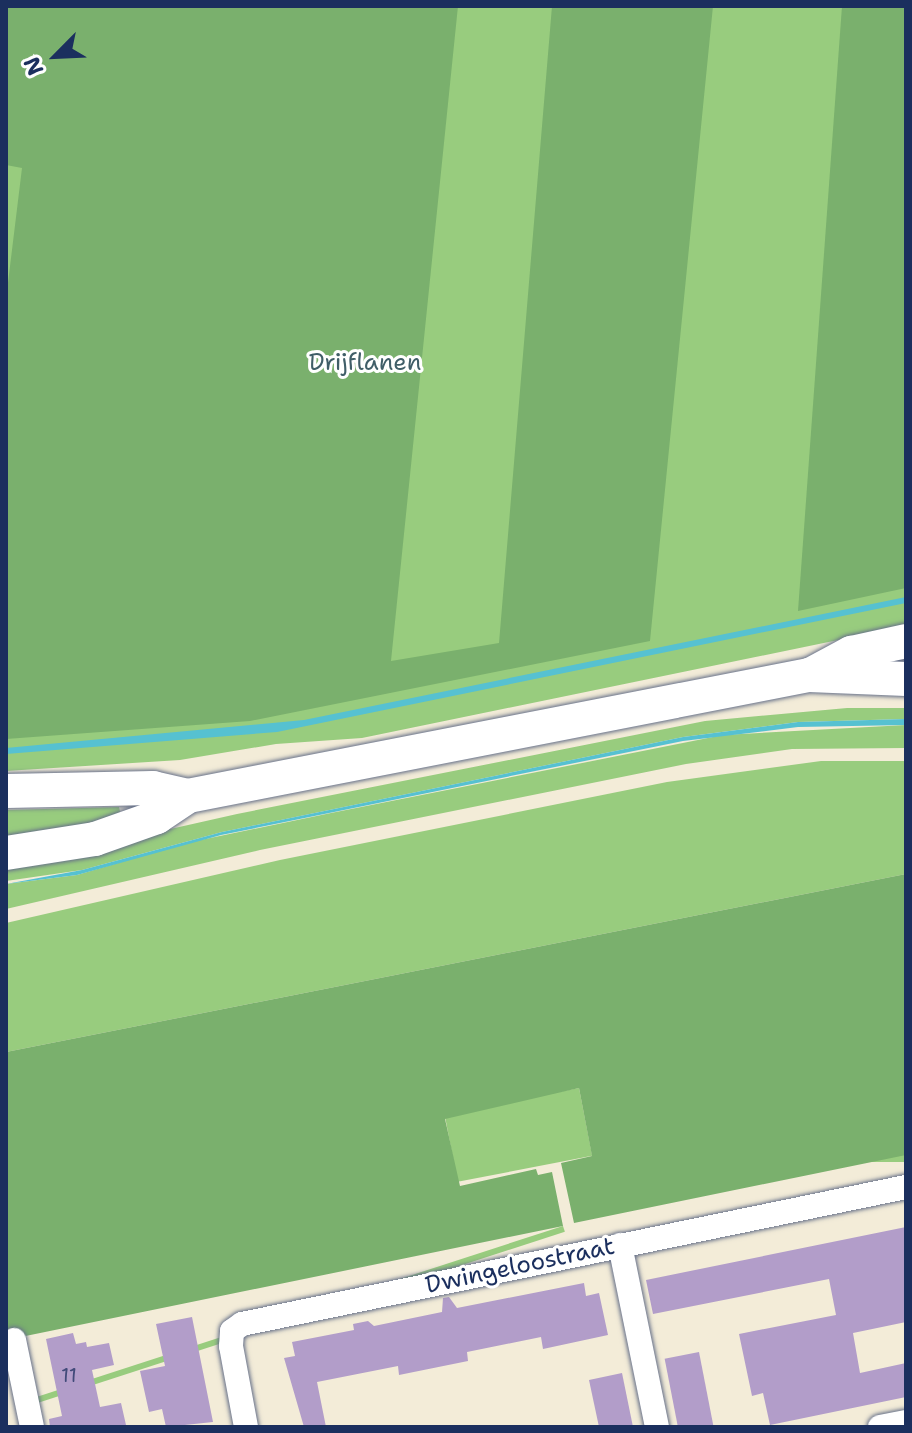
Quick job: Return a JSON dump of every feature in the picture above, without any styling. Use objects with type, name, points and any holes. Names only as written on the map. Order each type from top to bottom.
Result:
[{"type":"main road","points":[[809,675],[851,653],[906,641]]},
{"type":"main road","points":[[6,853],[95,839],[157,817],[188,796],[809,675],[906,679]]},
{"type":"main road","points":[[6,791],[153,788],[188,796]]},
{"type":"street","name":"Dwingeloostraat","points":[[246,1427],[231,1346],[232,1331],[242,1324],[906,1187]]},
{"type":"street","points":[[620,1245],[657,1427]]},
{"type":"street","points":[[14,1340],[32,1427]]},
{"type":"street","points":[[880,1427],[906,1422]]},
{"type":"green space","name":"Drijflanen","points":[[6,6],[906,6],[906,626],[362,738],[276,744],[180,760],[6,771]]},
{"type":"green space","name":"Drijflanen","points":[[6,6],[458,6],[391,661],[499,643],[552,6],[713,6],[650,641],[250,721],[6,739],[6,299],[22,168],[6,165]]},
{"type":"green space","points":[[842,6],[906,6],[906,588],[798,611]]},
{"type":"green space","points":[[847,708],[906,708],[906,719],[798,722],[683,737],[222,832],[82,870],[6,881],[6,866],[237,814],[705,721]]},
{"type":"green space","points":[[906,725],[906,748],[792,749],[686,764],[260,850],[6,909],[6,884],[77,875],[186,843],[331,813],[723,735]]},
{"type":"green space","points":[[821,761],[906,761],[906,874],[6,1052],[6,923],[280,860],[667,782]]},
{"type":"green space","points":[[119,807],[121,816],[99,824],[6,840],[6,810]]},
{"type":"green space","points":[[906,874],[906,1155],[574,1223],[561,1163],[592,1156],[579,1088],[445,1119],[460,1186],[536,1169],[538,1175],[552,1172],[563,1226],[6,1340],[6,1052]]},
{"type":"green space","points":[[579,1088],[592,1156],[458,1182],[445,1114]]},
{"type":"green space","points":[[606,1155],[906,1155],[906,1162],[606,1162]]},
{"type":"green space","points":[[563,1226],[565,1232],[24,1408],[22,1402]]},
{"type":"water","points":[[906,597],[906,603],[277,732],[6,754],[6,748],[304,720]]},
{"type":"water","points":[[906,719],[906,725],[798,727],[683,741],[221,835],[77,875],[6,884],[82,870],[222,832],[683,737],[798,722]]},
{"type":"building","points":[[906,1227],[906,1322],[853,1333],[860,1373],[906,1363],[906,1397],[770,1425],[763,1393],[752,1396],[739,1334],[836,1315],[829,1279],[653,1314],[646,1280]]},
{"type":"building","points":[[584,1283],[586,1296],[599,1293],[608,1335],[543,1349],[541,1337],[467,1352],[468,1361],[399,1375],[398,1366],[317,1382],[326,1427],[304,1427],[284,1358],[295,1356],[292,1342],[354,1330],[353,1324],[368,1321],[374,1326],[442,1312],[443,1298],[449,1297],[457,1308]]},
{"type":"building","points":[[192,1317],[213,1422],[166,1427],[162,1409],[149,1412],[140,1371],[165,1366],[156,1324]]},
{"type":"building","points":[[73,1333],[76,1344],[86,1342],[87,1347],[109,1343],[114,1365],[92,1370],[100,1407],[121,1403],[126,1425],[50,1427],[49,1419],[62,1416],[46,1339]]},
{"type":"building","points":[[699,1352],[714,1427],[678,1427],[665,1359]]},
{"type":"building","points":[[622,1373],[633,1427],[599,1427],[589,1380]]}]
